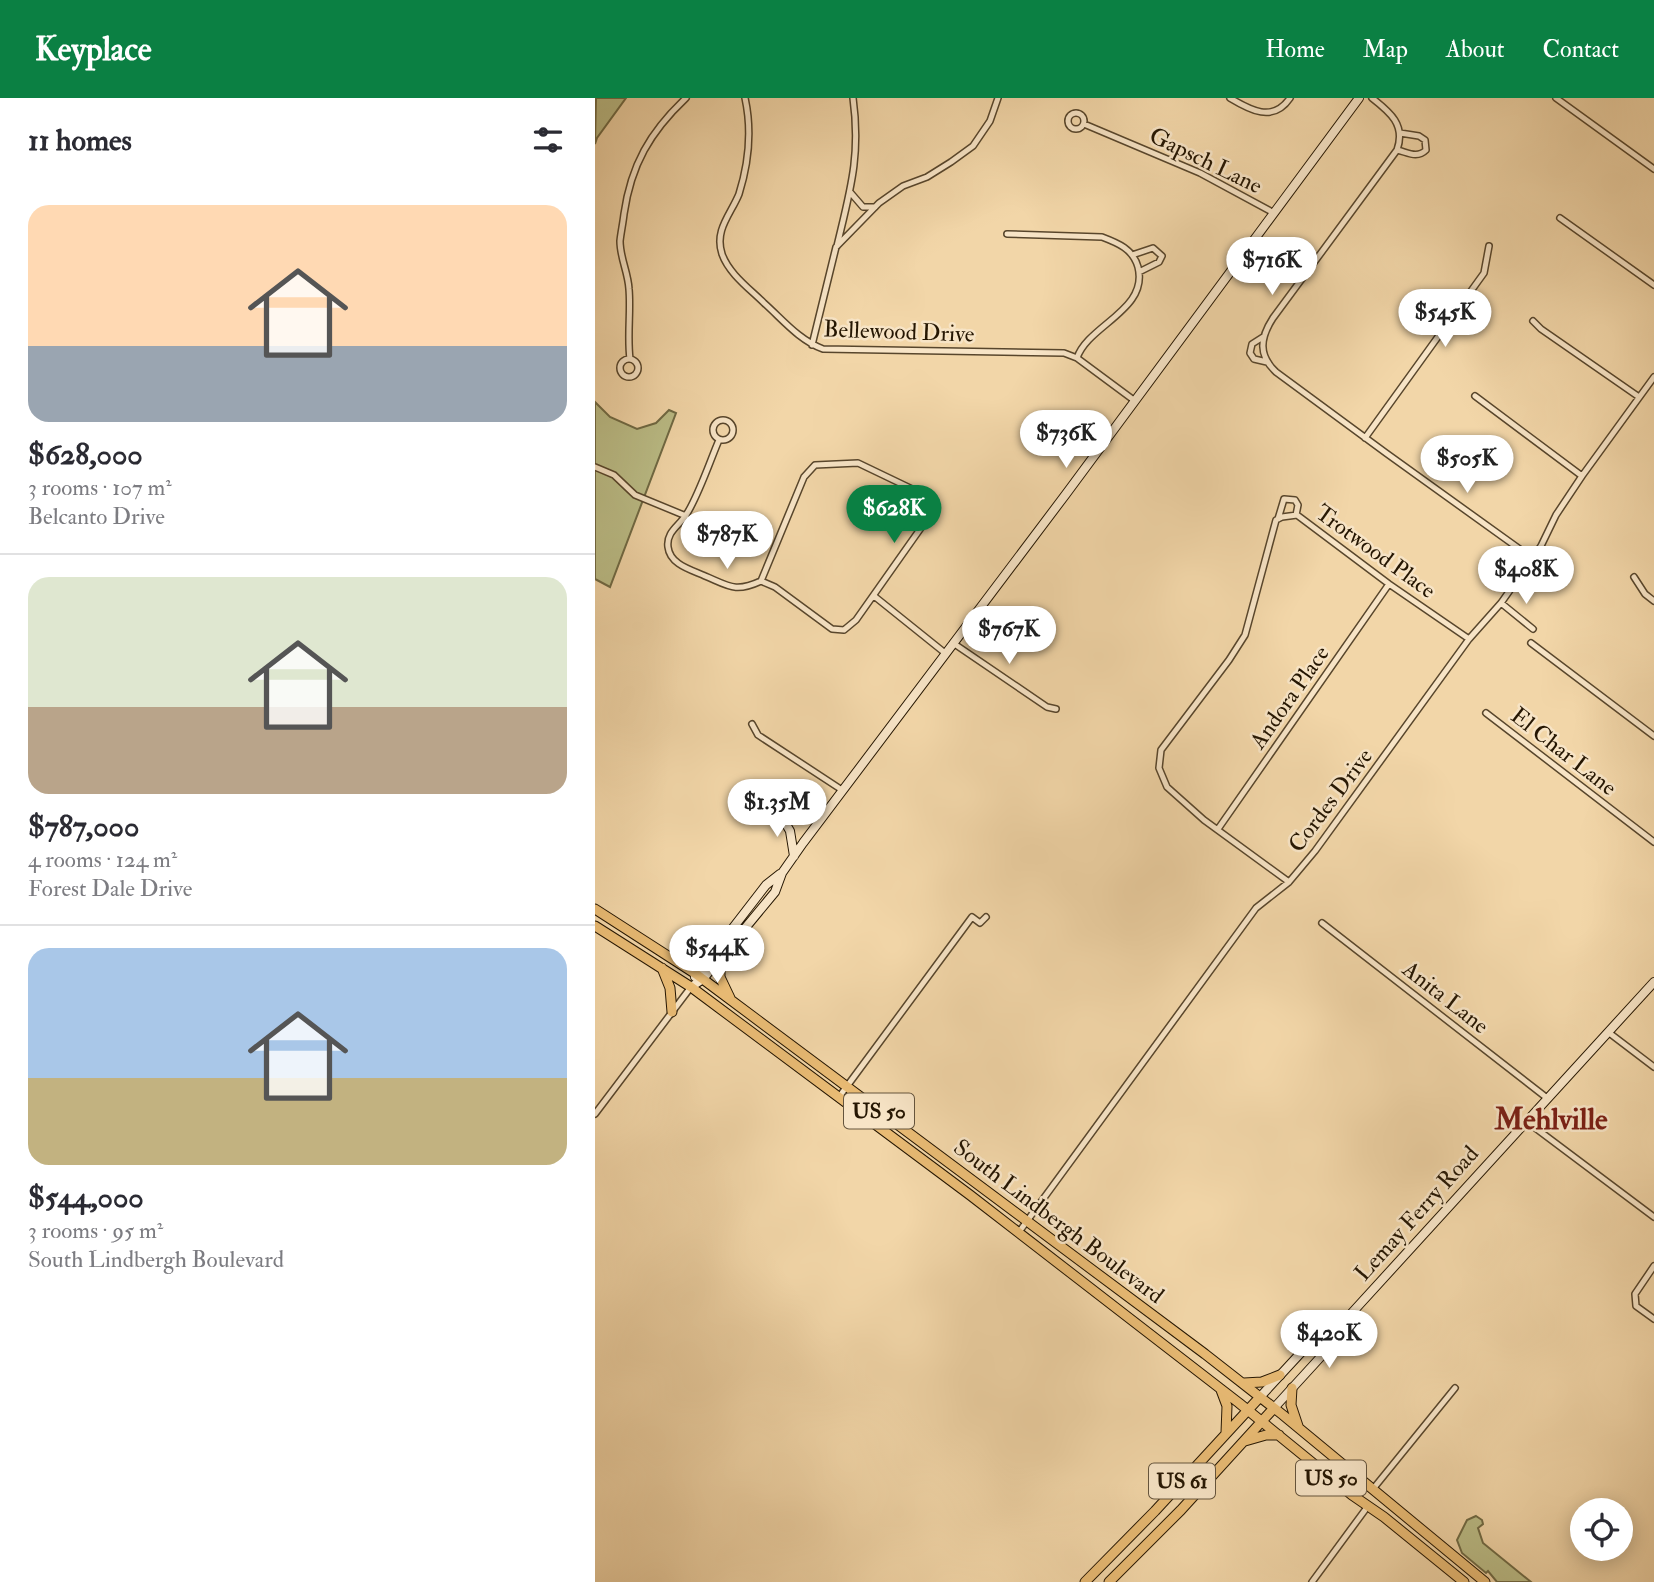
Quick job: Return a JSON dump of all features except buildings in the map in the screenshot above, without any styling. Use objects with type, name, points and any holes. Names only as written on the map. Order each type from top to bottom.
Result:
[{"type":"main road","points":[[691,986],[718,954],[766,885],[782,873],[1359,98]]},
{"type":"main road","points":[[780,814],[790,831],[794,856]]},
{"type":"main road","name":"South Lindbergh Boulevard","points":[[595,909],[700,976],[1244,1383],[1485,1582]]},
{"type":"main road","name":"South Lindbergh Boulevard","points":[[595,926],[691,986],[1019,1232],[1221,1388],[1464,1582]]},
{"type":"main road","points":[[675,960],[718,954]]},
{"type":"main road","points":[[718,954],[720,977],[731,1000]]},
{"type":"main road","points":[[661,967],[670,988],[672,1012]]},
{"type":"main road","name":"Lemay Ferry Road","points":[[1109,1582],[1181,1510],[1275,1408],[1347,1327],[1349,1316],[1654,982]]},
{"type":"main road","name":"Lemay Ferry Road","points":[[1085,1582],[1155,1511],[1333,1318],[1349,1316]]},
{"type":"main road","points":[[1244,1383],[1262,1382],[1280,1375]]},
{"type":"main road","points":[[1221,1388],[1227,1406],[1226,1433]]},
{"type":"main road","points":[[1292,1388],[1291,1405],[1299,1427]]},
{"type":"main road","points":[[1244,1441],[1280,1436]]},
{"type":"street","points":[[630,359],[629,281],[622,259],[620,239],[627,195],[640,156],[652,135],[686,98]]},
{"type":"street","name":"Bellewood Drive","points":[[745,98],[750,131],[746,166],[738,196],[721,229],[722,256],[732,272],[800,337],[823,349],[1055,353],[1077,358],[1135,401]]},
{"type":"street","points":[[812,345],[855,174],[857,129],[853,98]]},
{"type":"street","points":[[837,247],[876,207],[903,186],[926,177],[972,146],[990,121],[998,98]]},
{"type":"street","points":[[1230,98],[1253,112],[1264,113],[1286,105],[1290,98]]},
{"type":"street","points":[[1372,98],[1390,112],[1401,133],[1397,150],[1273,318],[1263,337],[1262,348],[1267,362],[1276,372],[1532,558]]},
{"type":"street","points":[[1556,98],[1654,169]]},
{"type":"street","name":"Gapsch Lane","points":[[1084,124],[1201,173],[1274,213]]},
{"type":"street","points":[[1397,150],[1414,155],[1426,150],[1425,141],[1419,136],[1401,133]]},
{"type":"street","points":[[850,191],[863,207],[876,207]]},
{"type":"street","points":[[1560,218],[1654,285]]},
{"type":"street","points":[[1007,234],[1102,237],[1117,243],[1132,255],[1139,272],[1130,302],[1082,346],[1077,358]]},
{"type":"street","points":[[1365,438],[1484,273],[1489,246]]},
{"type":"street","points":[[1132,255],[1153,248],[1162,256],[1159,262],[1139,272]]},
{"type":"street","points":[[1534,321],[1541,329],[1639,397]]},
{"type":"street","points":[[1263,337],[1252,344],[1250,353],[1254,359],[1267,362]]},
{"type":"street","name":"Cordes Drive","points":[[1019,1232],[1256,908],[1289,881],[1362,788],[1469,639],[1501,603],[1541,546],[1556,515],[1581,476],[1654,377]]},
{"type":"street","points":[[1475,396],[1581,476]]},
{"type":"street","points":[[719,440],[686,516],[670,534],[668,548],[680,565],[733,588],[745,588],[761,581],[804,477],[815,465],[858,463],[933,499],[935,508],[874,596],[856,620],[844,630],[832,629],[775,587],[761,581]]},
{"type":"street","points":[[595,467],[614,475],[635,495],[686,516]]},
{"type":"street","name":"Trotwood Place","points":[[1278,519],[1281,505],[1284,499],[1288,498],[1295,500],[1298,505],[1296,515]]},
{"type":"street","name":"Trotwood Place","points":[[1278,519],[1296,515],[1469,639]]},
{"type":"street","points":[[1278,519],[1245,635],[1161,750],[1159,768],[1167,787],[1184,805],[1289,881]]},
{"type":"street","points":[[1634,577],[1645,594],[1654,601]]},
{"type":"street","name":"Andora Place","points":[[1218,829],[1389,584]]},
{"type":"street","points":[[874,596],[946,653]]},
{"type":"street","points":[[1501,603],[1534,629]]},
{"type":"street","points":[[953,643],[1047,707],[1056,709]]},
{"type":"street","points":[[1531,643],[1654,736]]},
{"type":"street","name":"El Char Lane","points":[[1486,713],[1654,842]]},
{"type":"street","points":[[752,724],[758,735],[842,790]]},
{"type":"street","points":[[839,1097],[972,917],[981,923],[986,917]]},
{"type":"street","name":"Anita Lane","points":[[1322,923],[1548,1098]]},
{"type":"street","points":[[595,1114],[691,986]]},
{"type":"street","points":[[1608,1032],[1654,1067]]},
{"type":"street","points":[[1526,1121],[1654,1217]]},
{"type":"street","points":[[1654,1266],[1635,1294],[1636,1306],[1654,1319]]},
{"type":"street","points":[[1373,1489],[1455,1388]]},
{"type":"street","points":[[1312,1582],[1368,1506]]},
{"type":"green space","points":[[596,98],[626,98],[595,144]]},
{"type":"green space","points":[[595,402],[610,417],[637,429],[656,423],[669,410],[676,413],[610,587],[595,579]]},
{"type":"green space","points":[[1476,1516],[1482,1520],[1483,1524],[1478,1528],[1483,1543],[1531,1582],[1497,1582],[1488,1571],[1486,1573],[1462,1553],[1457,1540],[1467,1520]]},
{"type":"district","name":"Mehlville","points":[[1551,1119]]}]
